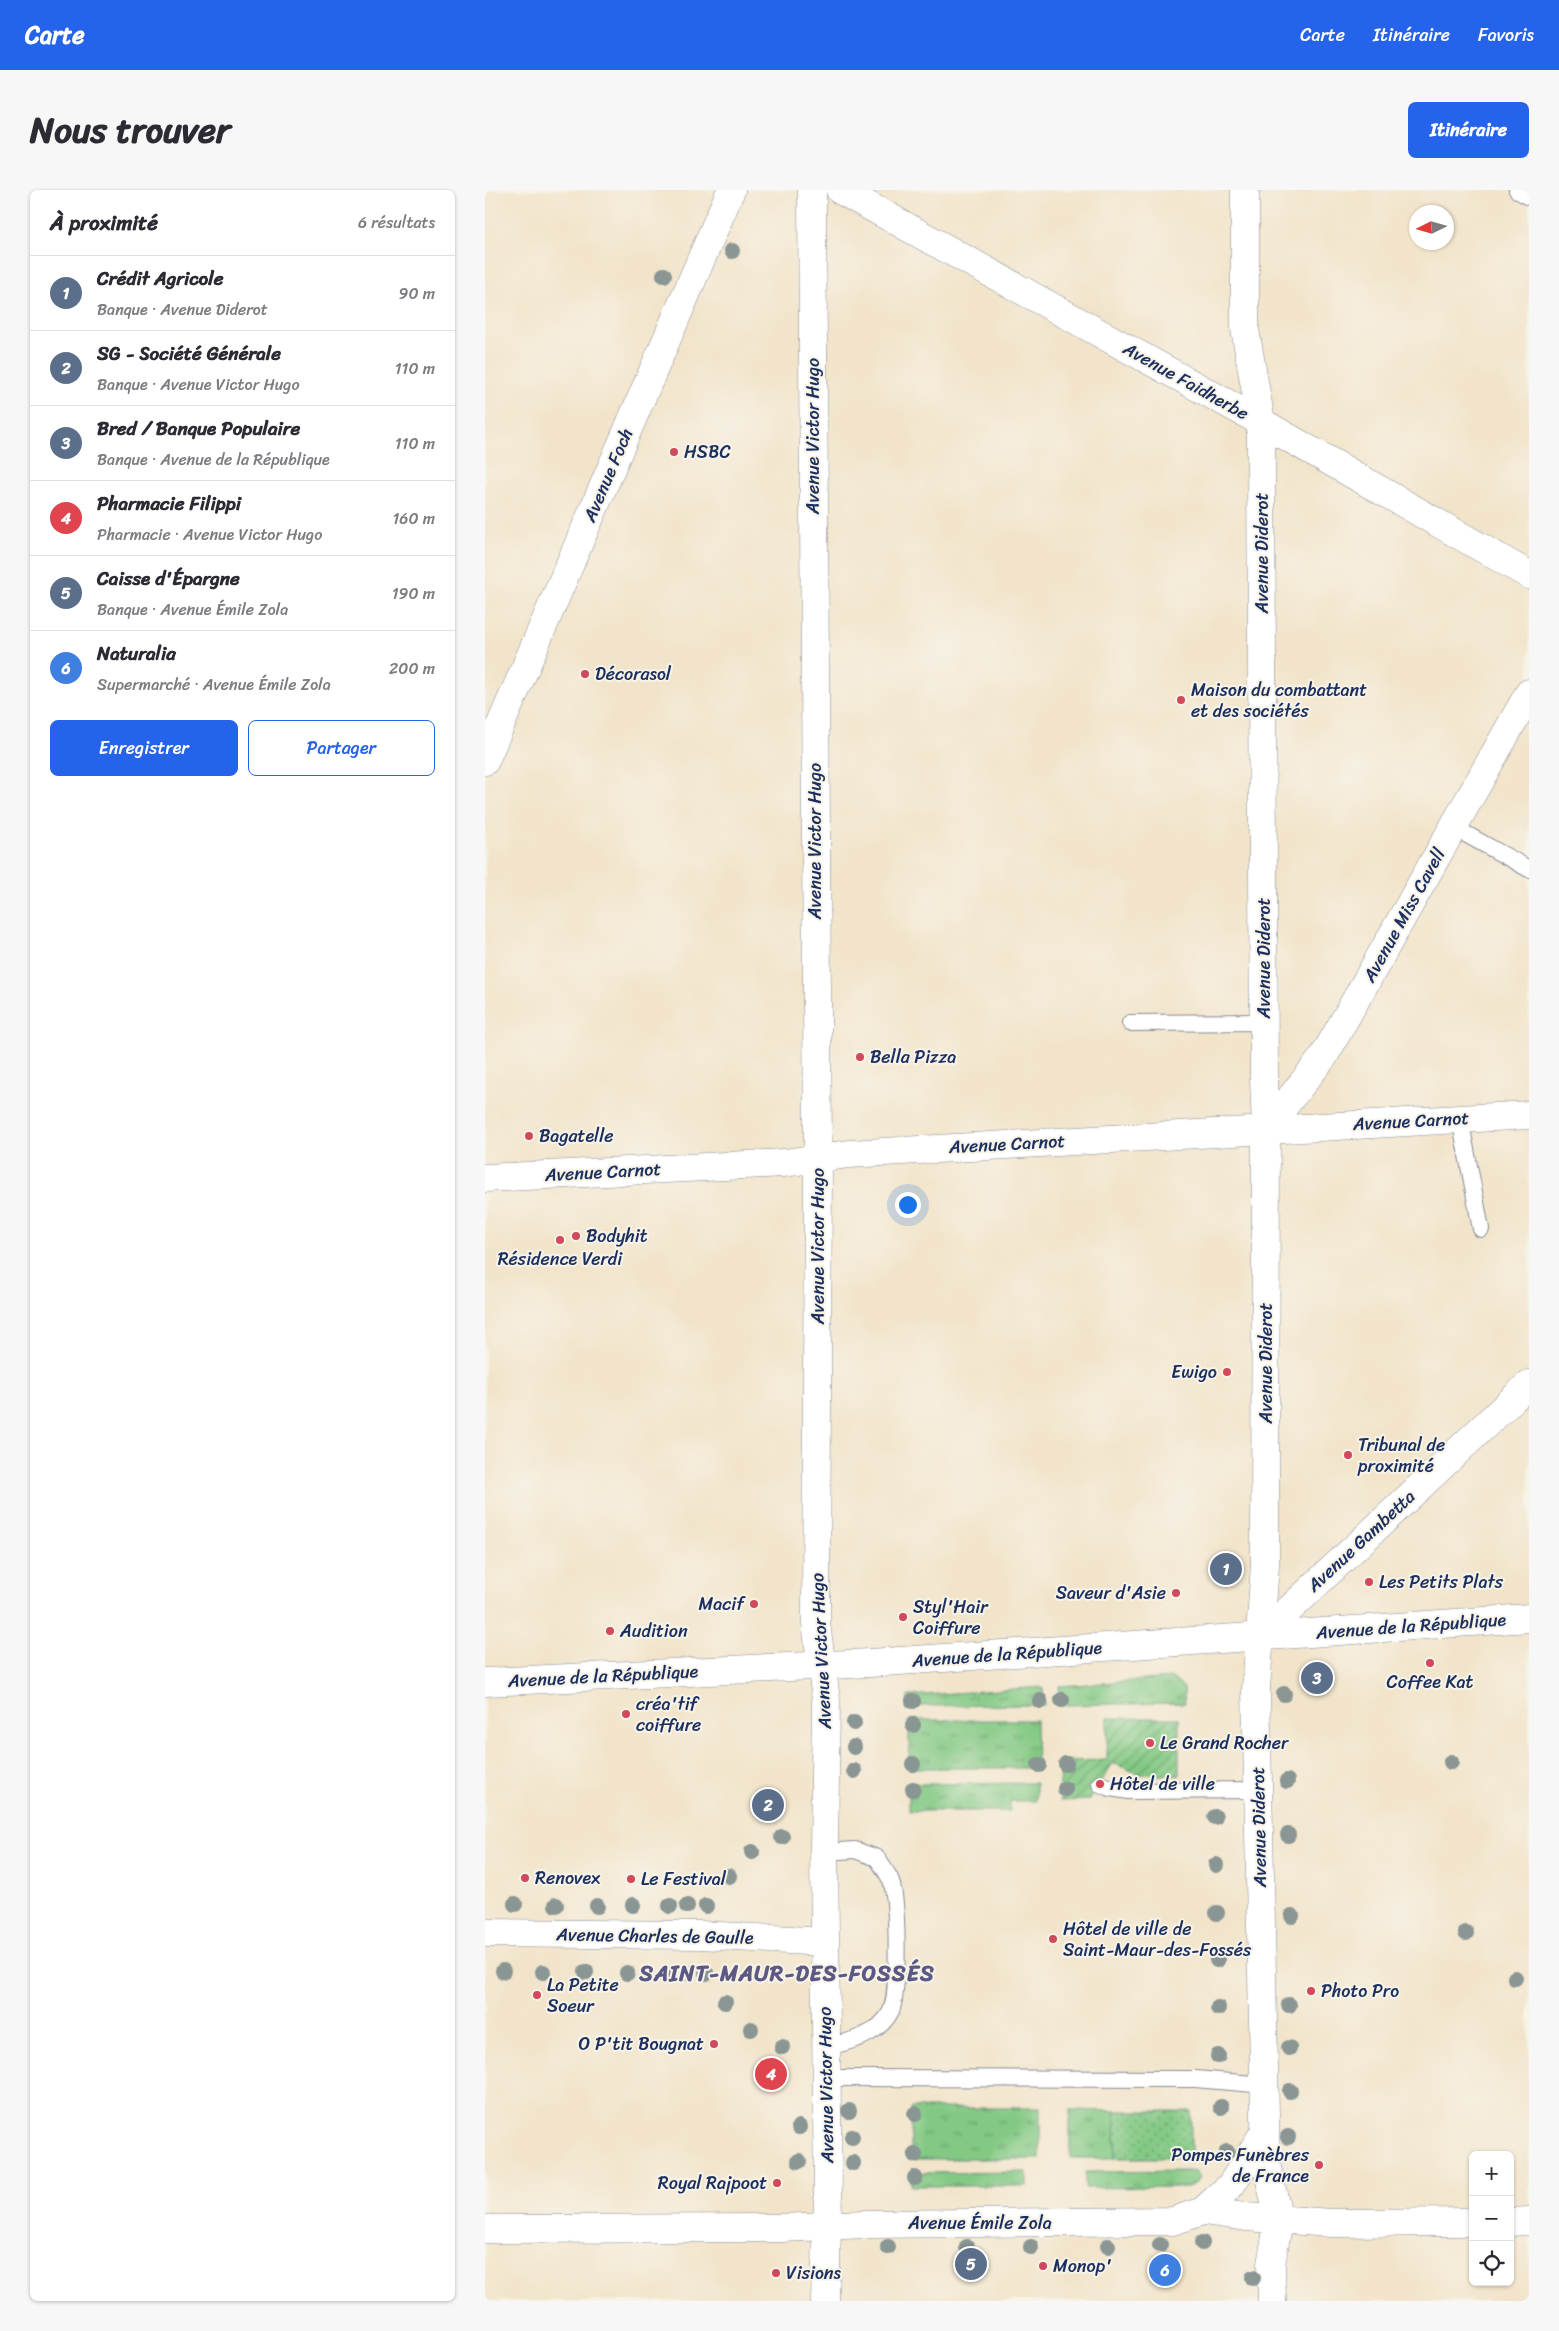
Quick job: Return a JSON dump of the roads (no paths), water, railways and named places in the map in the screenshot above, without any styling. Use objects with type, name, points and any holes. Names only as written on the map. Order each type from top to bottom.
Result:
[{"type":"street","name":"Avenue Foch","points":[[485,761],[731,190]]},
{"type":"street","name":"Avenue Victor Hugo","points":[[812,190],[818,1158],[816,1623],[826,1700],[824,1852],[826,2047],[825,2301]]},
{"type":"street","name":"Avenue Faidherbe","points":[[840,190],[1261,422],[1529,575]]},
{"type":"street","name":"Avenue Diderot","points":[[1245,190],[1245,329],[1261,422],[1266,1129],[1265,1565],[1257,1689],[1266,2163],[1279,2220],[1271,2264],[1272,2301]]},
{"type":"street","name":"Avenue Miss Cavell","points":[[1266,1129],[1324,1056],[1529,693]]},
{"type":"street","name":"Avenue Carnot","points":[[485,1178],[784,1163],[849,1154],[1529,1115]]},
{"type":"street","name":"Avenue Gambetta","points":[[1260,1637],[1529,1384]]},
{"type":"street","name":"Avenue de la République","points":[[485,1682],[821,1665],[1529,1618]]},
{"type":"street","name":"Avenue Charles de Gaulle","points":[[485,1933],[701,1936],[825,1942]]},
{"type":"street","points":[[1203,2211],[1231,2185],[1265,2131]]},
{"type":"street","name":"Avenue Émile Zola","points":[[485,2229],[781,2228],[826,2225],[1173,2221],[1203,2211],[1279,2220],[1331,2223],[1469,2222]]},
{"type":"street","points":[[1514,2222],[1529,2221]]},
{"type":"lane","points":[[1517,190],[1529,197]]},
{"type":"lane","points":[[1453,827],[1529,869]]},
{"type":"lane","points":[[1130,1023],[1264,1022]]},
{"type":"lane","points":[[1460,1118],[1481,1229]]},
{"type":"lane","points":[[1100,1784],[1110,1788],[1129,1791],[1258,1790]]},
{"type":"lane","points":[[824,1852],[855,1850],[877,1858],[891,1881],[895,1922],[895,1989],[891,2011],[875,2029],[857,2040],[826,2047]]},
{"type":"lane","points":[[826,2078],[877,2084],[1195,2079],[1265,2085]]},
{"type":"place","name":"HSBC","points":[[674,452]]},
{"type":"place","name":"Décorasol","points":[[585,674]]},
{"type":"place","name":"Maison du combattant et des sociétés","points":[[1181,700]]},
{"type":"place","name":"Bella Pizza","points":[[860,1057]]},
{"type":"place","name":"Bagatelle","points":[[529,1136]]},
{"type":"place","name":"Bodyhit","points":[[576,1236]]},
{"type":"place","name":"Résidence Verdi","points":[[560,1240]]},
{"type":"place","name":"Ewigo","points":[[1227,1372]]},
{"type":"place","name":"Tribunal de proximité","points":[[1348,1455]]},
{"type":"place","name":"Crédit Agricole","points":[[1226,1569]]},
{"type":"place","name":"Les Petits Plats","points":[[1369,1582]]},
{"type":"place","name":"Saveur d'Asie","points":[[1176,1593]]},
{"type":"place","name":"Macif","points":[[754,1604]]},
{"type":"place","name":"Styl'Hair Coiffure","points":[[903,1617]]},
{"type":"place","name":"Audition","points":[[610,1631]]},
{"type":"place","name":"Coffee Kat","points":[[1430,1663]]},
{"type":"place","name":"Bred / Banque Populaire","points":[[1317,1678]]},
{"type":"place","name":"créa'tif coiffure","points":[[626,1714]]},
{"type":"place","name":"Le Grand Rocher","points":[[1150,1743]]},
{"type":"place","name":"Hôtel de ville","points":[[1100,1784]]},
{"type":"place","name":"SG - Société Générale","points":[[768,1805]]},
{"type":"place","name":"Renovex","points":[[525,1878]]},
{"type":"place","name":"Le Festival","points":[[631,1879]]},
{"type":"place","name":"Hôtel de ville de Saint-Maur-des-Fossés","points":[[1053,1939]]},
{"type":"place","name":"Photo Pro","points":[[1311,1991]]},
{"type":"place","name":"La Petite Soeur","points":[[537,1995]]},
{"type":"place","name":"O P'tit Bougnat","points":[[714,2044]]},
{"type":"place","name":"Pharmacie Filippi","points":[[771,2074]]},
{"type":"place","name":"Pompes Funèbres de France","points":[[1319,2165]]},
{"type":"place","name":"Royal Rajpoot","points":[[777,2183]]},
{"type":"place","name":"Caisse d'Épargne","points":[[971,2264]]},
{"type":"place","name":"Monop'","points":[[1043,2266]]},
{"type":"place","name":"Naturalia","points":[[1165,2270]]},
{"type":"place","name":"Visions","points":[[776,2273]]},
{"type":"district","name":"SAINT-MAUR-DES-FOSSÉS","points":[[787,1973]]}]
